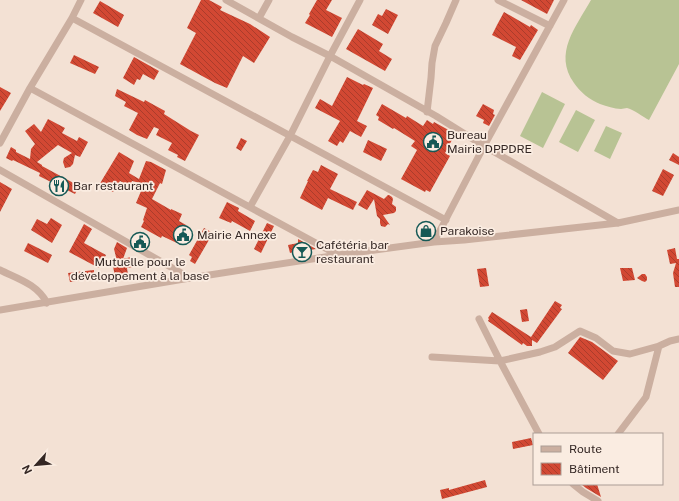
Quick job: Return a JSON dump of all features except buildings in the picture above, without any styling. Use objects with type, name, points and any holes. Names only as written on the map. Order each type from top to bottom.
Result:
[{"type":"street","points":[[0,143],[81,0]]},
{"type":"street","points":[[226,0],[292,37],[330,56],[618,223]]},
{"type":"street","points":[[259,18],[269,0]]},
{"type":"street","points":[[250,208],[290,136],[360,0]]},
{"type":"street","points":[[426,112],[432,78],[432,63],[435,46],[456,0]]},
{"type":"street","points":[[498,0],[550,26]]},
{"type":"street","points":[[434,242],[484,146],[564,0]]},
{"type":"street","points":[[72,18],[446,220]]},
{"type":"street","points":[[30,88],[338,255]]},
{"type":"street","points":[[0,170],[190,278]]},
{"type":"street","points":[[0,310],[338,255],[434,242],[618,223],[679,209]]},
{"type":"street","points":[[0,270],[33,286],[40,292],[47,302]]},
{"type":"street","points":[[478,319],[539,433]]},
{"type":"street","points":[[432,357],[500,361],[555,347],[580,331],[596,338],[614,351],[630,354],[679,339]]},
{"type":"street","points":[[619,433],[646,397],[659,346]]},
{"type":"street","points":[[574,485],[598,501]]},
{"type":"green space","points":[[591,0],[679,0],[679,64],[649,120],[627,108],[613,108],[593,100],[582,93],[568,72],[566,51],[569,40],[573,30]]},
{"type":"green space","points":[[542,92],[565,104],[543,148],[520,136]]},
{"type":"green space","points":[[576,110],[595,120],[578,152],[559,142]]},
{"type":"green space","points":[[606,126],[622,133],[610,159],[594,151]]},
{"type":"place","name":"Bureau Mairie DPPDRE","points":[[433,142]]},
{"type":"place","name":"Bar restaurant","points":[[59,186]]},
{"type":"place","name":"Parakoise","points":[[426,231]]},
{"type":"place","name":"Mairie Annexe","points":[[183,235]]},
{"type":"place","name":"Mutuelle pour le développement à la base","points":[[140,242]]},
{"type":"place","name":"Cafétéria bar restaurant","points":[[302,252]]}]
